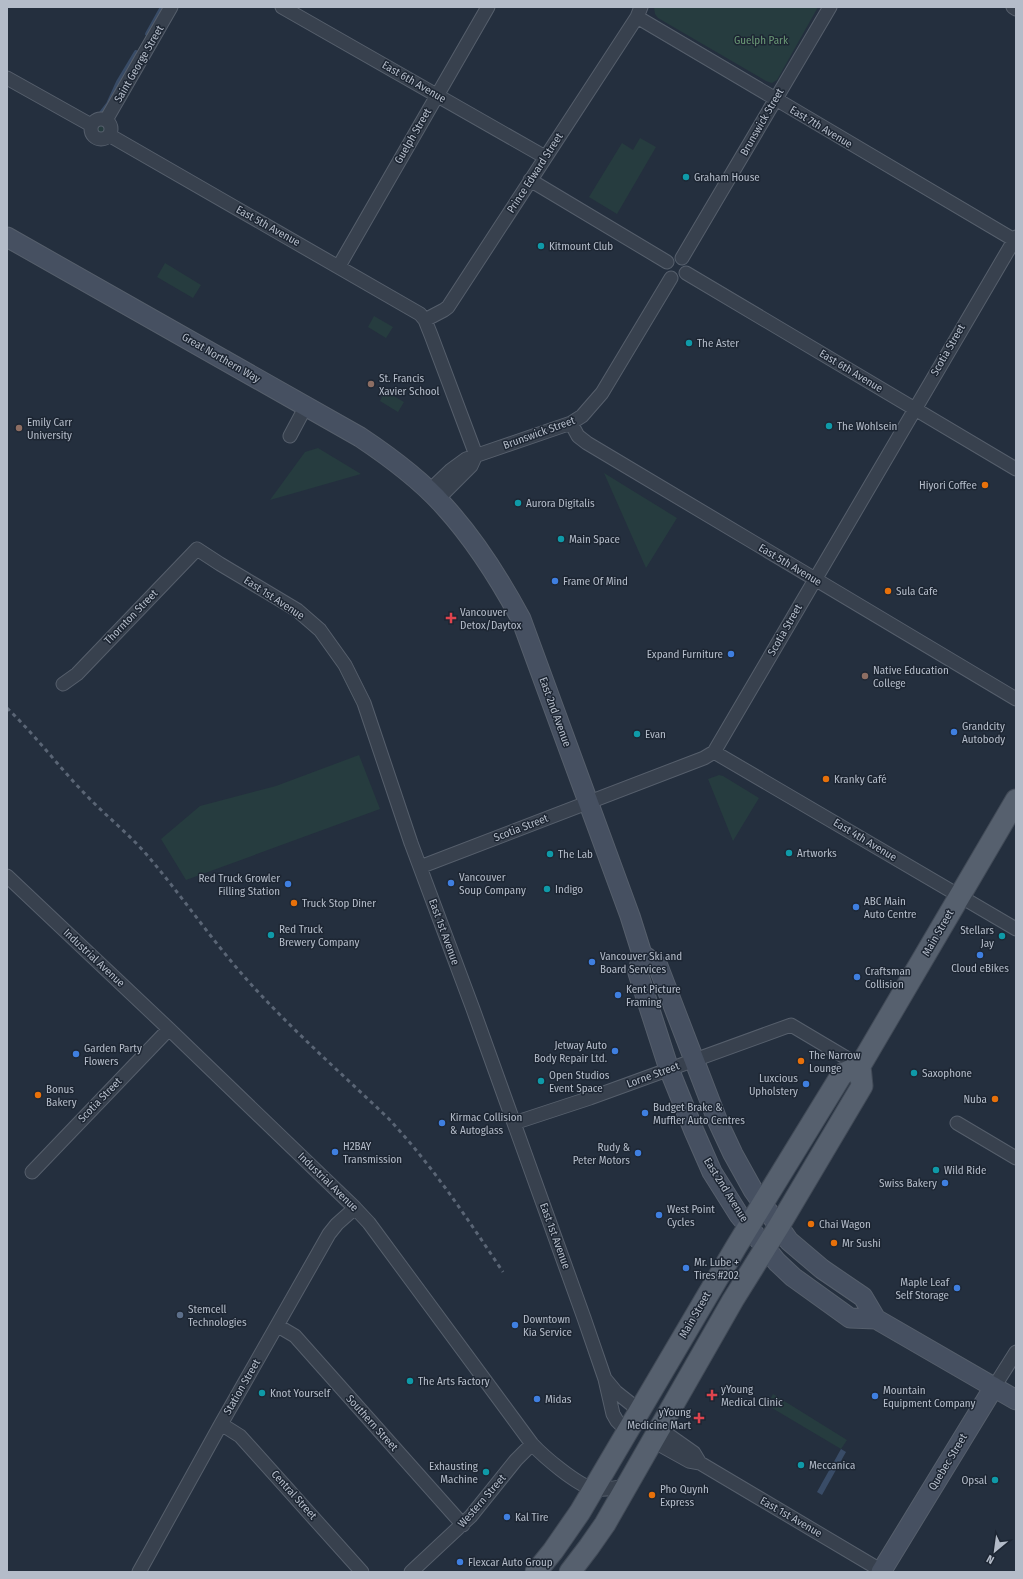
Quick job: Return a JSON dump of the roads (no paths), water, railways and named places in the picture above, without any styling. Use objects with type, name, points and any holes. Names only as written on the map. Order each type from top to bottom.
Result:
[{"type":"main road","name":"Great Northern Way","points":[[7,237],[360,437],[392,459],[433,495]]},
{"type":"main road","name":"East 2nd Avenue","points":[[433,495],[479,548],[502,584],[521,619],[630,916],[642,954],[638,973],[669,1069],[712,1172],[739,1215],[777,1262],[793,1277],[850,1318],[876,1318]]},
{"type":"main road","name":"Main Street","points":[[536,1572],[562,1539],[593,1489],[701,1306],[842,1074],[860,1066],[1016,800]]},
{"type":"main road","name":"East 2nd Avenue","points":[[642,954],[658,966],[718,1122],[733,1154],[753,1190],[790,1241],[822,1269],[863,1297],[876,1318],[1016,1400]]},
{"type":"main road","points":[[570,1572],[589,1547],[627,1486],[733,1300],[862,1086],[860,1066]]},
{"type":"main road","name":"Quebec Street","points":[[882,1571],[994,1387]]},
{"type":"street","name":"Saint George Street","points":[[106,120],[171,7]]},
{"type":"street","name":"East 6th Avenue","points":[[282,7],[545,157]]},
{"type":"street","name":"Guelph Street","points":[[339,266],[488,7]]},
{"type":"street","name":"Brunswick Street","points":[[682,258],[830,7]]},
{"type":"street","name":"East 7th Avenue","points":[[639,12],[776,100],[1015,239]]},
{"type":"street","name":"Prince Edward Street","points":[[425,320],[448,307],[639,12]]},
{"type":"street","points":[[7,78],[91,125]]},
{"type":"street","points":[[100,119],[106,120],[110,125],[109,135],[104,139],[97,139],[92,135],[90,128],[91,125],[93,122],[100,119]]},
{"type":"street","name":"East 5th Avenue","points":[[109,135],[416,311],[425,320]]},
{"type":"street","points":[[530,180],[667,262]]},
{"type":"street","name":"Scotia Street","points":[[420,867],[704,758],[714,752],[914,408],[1015,239]]},
{"type":"street","points":[[676,257],[682,258],[687,263],[686,273],[678,279],[671,278],[668,276],[665,269],[667,262],[676,257]]},
{"type":"street","name":"East 6th Avenue","points":[[686,273],[1016,470]]},
{"type":"street","name":"Brunswick Street","points":[[476,455],[571,423],[582,416],[602,393],[671,278]]},
{"type":"street","points":[[425,320],[476,455],[471,466],[433,495]]},
{"type":"street","points":[[290,436],[306,406]]},
{"type":"street","name":"East 5th Avenue","points":[[571,423],[578,436],[587,443],[814,580],[1016,699]]},
{"type":"street","name":"Thornton Street","points":[[63,684],[77,674],[197,548]]},
{"type":"street","name":"East 1st Avenue","points":[[197,548],[220,564],[296,610],[320,630],[345,665],[364,703],[420,867],[514,1123],[605,1379],[613,1414],[616,1421],[628,1432]]},
{"type":"street","name":"East 4th Avenue","points":[[714,752],[1016,929]]},
{"type":"street","name":"Industrial Avenue","points":[[7,876],[355,1208],[368,1223],[532,1444],[553,1464],[593,1489]]},
{"type":"street","name":"Lorne Street","points":[[514,1123],[791,1025],[860,1066]]},
{"type":"street","name":"Scotia Street","points":[[32,1172],[169,1029]]},
{"type":"street","points":[[957,1123],[1016,1158]]},
{"type":"street","name":"Station Street","points":[[139,1572],[329,1234],[337,1224],[355,1208]]},
{"type":"street","name":"Southern Street","points":[[278,1326],[295,1336],[463,1525]]},
{"type":"street","name":"Quebec Street","points":[[994,1387],[1016,1352]]},
{"type":"street","name":"East 1st Avenue","points":[[605,1379],[616,1392],[640,1411]]},
{"type":"street","name":"Central Street","points":[[221,1424],[240,1436],[362,1572]]},
{"type":"street","name":"East 1st Avenue","points":[[656,1435],[689,1461],[700,1463],[882,1571]]},
{"type":"street","name":"Western Street","points":[[411,1572],[463,1525],[516,1460],[532,1444]]},
{"type":"street","points":[[593,1489],[627,1486]]},
{"type":"water","points":[[841,1449],[846,1452],[822,1495],[817,1492]]},
{"type":"waterway","points":[[147,34],[162,7]]},
{"type":"waterway","points":[[101,113],[108,104],[118,82],[136,52]]},
{"type":"railway","points":[[7,708],[86,795],[147,855],[223,951],[265,1000],[388,1118],[404,1136],[448,1192],[503,1272]]},
{"type":"place","name":"Graham House","points":[[686,177]]},
{"type":"place","name":"Kitmount Club","points":[[541,246]]},
{"type":"place","name":"The Aster","points":[[689,343]]},
{"type":"place","name":"St. Francis Xavier School","points":[[371,384]]},
{"type":"place","name":"The Wohlsein","points":[[829,426]]},
{"type":"place","name":"Emily Carr University","points":[[19,428]]},
{"type":"place","name":"Hiyori Coffee","points":[[985,485]]},
{"type":"place","name":"Aurora Digitalis","points":[[518,503]]},
{"type":"place","name":"Main Space","points":[[561,539]]},
{"type":"place","name":"Frame Of Mind","points":[[555,581]]},
{"type":"place","name":"Sula Cafe","points":[[888,591]]},
{"type":"place","name":"Vancouver Detox/Daytox","points":[[451,618]]},
{"type":"place","name":"Expand Furniture","points":[[731,654]]},
{"type":"place","name":"Native Education College","points":[[865,676]]},
{"type":"place","name":"Grandcity Autobody","points":[[954,732]]},
{"type":"place","name":"Evan","points":[[637,734]]},
{"type":"place","name":"Kranky Café","points":[[826,779]]},
{"type":"place","name":"Artworks","points":[[789,853]]},
{"type":"place","name":"The Lab","points":[[550,854]]},
{"type":"place","name":"Vancouver Soup Company","points":[[451,883]]},
{"type":"place","name":"Red Truck Growler Filling Station","points":[[288,884]]},
{"type":"place","name":"Indigo","points":[[547,889]]},
{"type":"place","name":"Truck Stop Diner","points":[[294,903]]},
{"type":"place","name":"ABC Main Auto Centre","points":[[856,907]]},
{"type":"place","name":"Red Truck Brewery Company","points":[[271,935]]},
{"type":"place","name":"Stellars Jay","points":[[1002,936]]},
{"type":"place","name":"Cloud eBikes","points":[[980,955]]},
{"type":"place","name":"Vancouver Ski and Board Services","points":[[592,962]]},
{"type":"place","name":"Craftsman Collision","points":[[857,977]]},
{"type":"place","name":"Kent Picture Framing","points":[[618,995]]},
{"type":"place","name":"Jetway Auto Body Repair Ltd.","points":[[615,1051]]},
{"type":"place","name":"Garden Party Flowers","points":[[76,1054]]},
{"type":"place","name":"The Narrow Lounge","points":[[801,1061]]},
{"type":"place","name":"Saxophone","points":[[914,1073]]},
{"type":"place","name":"Open Studios Event Space","points":[[541,1081]]},
{"type":"place","name":"Luxcious Upholstery","points":[[806,1084]]},
{"type":"place","name":"Bonus Bakery","points":[[38,1095]]},
{"type":"place","name":"Nuba","points":[[995,1099]]},
{"type":"place","name":"Budget Brake & Muffler Auto Centres","points":[[645,1113]]},
{"type":"place","name":"Kirmac Collision & Autoglass","points":[[442,1123]]},
{"type":"place","name":"H2BAY Transmission","points":[[335,1152]]},
{"type":"place","name":"Rudy & Peter Motors","points":[[638,1153]]},
{"type":"place","name":"Wild Ride","points":[[936,1170]]},
{"type":"place","name":"Swiss Bakery","points":[[945,1183]]},
{"type":"place","name":"West Point Cycles","points":[[659,1215]]},
{"type":"place","name":"Chai Wagon","points":[[811,1224]]},
{"type":"place","name":"Mr Sushi","points":[[834,1243]]},
{"type":"place","name":"Mr. Lube + Tires #202","points":[[686,1268]]},
{"type":"place","name":"Maple Leaf Self Storage","points":[[957,1288]]},
{"type":"place","name":"Stemcell Technologies","points":[[180,1315]]},
{"type":"place","name":"Downtown Kia Service","points":[[515,1325]]},
{"type":"place","name":"The Arts Factory","points":[[410,1381]]},
{"type":"place","name":"Knot Yourself","points":[[262,1393]]},
{"type":"place","name":"yYoung Medical Clinic","points":[[712,1395]]},
{"type":"place","name":"Mountain Equipment Company","points":[[875,1396]]},
{"type":"place","name":"Midas","points":[[537,1399]]},
{"type":"place","name":"yYoung Medicine Mart","points":[[699,1418]]},
{"type":"place","name":"Meccanica","points":[[801,1465]]},
{"type":"place","name":"Exhausting Machine","points":[[486,1472]]},
{"type":"place","name":"Opsal","points":[[995,1480]]},
{"type":"place","name":"Pho Quynh Express","points":[[652,1495]]},
{"type":"place","name":"Kal Tire","points":[[507,1517]]},
{"type":"place","name":"Flexcar Auto Group","points":[[460,1562]]},
{"type":"park label","name":"Guelph Park","points":[[761,40]]}]
